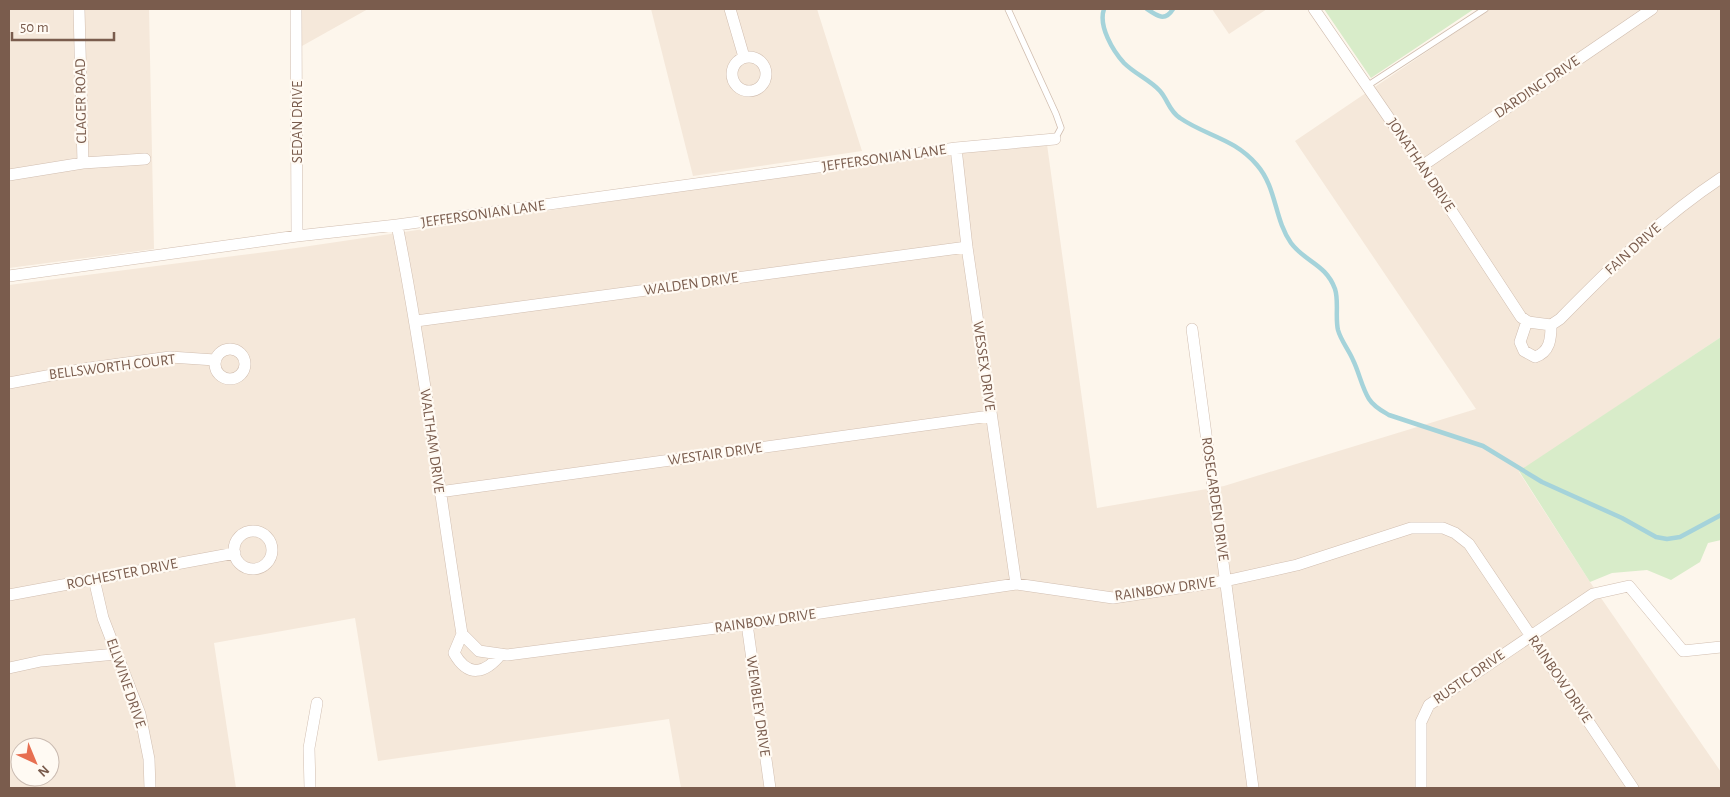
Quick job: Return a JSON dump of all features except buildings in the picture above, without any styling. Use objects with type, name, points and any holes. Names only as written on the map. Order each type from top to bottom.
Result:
[{"type":"street","name":"CLAGER ROAD","points":[[79,9],[83,163]]},
{"type":"street","name":"SEDAN DRIVE","points":[[296,9],[297,236]]},
{"type":"street","points":[[730,9],[744,57]]},
{"type":"street","name":"JONATHAN DRIVE","points":[[1314,9],[1422,166],[1521,317],[1527,321]]},
{"type":"street","name":"DARDING DRIVE","points":[[1422,166],[1652,9]]},
{"type":"street","name":"JEFFERSONIAN LANE","points":[[9,276],[956,148],[1055,139]]},
{"type":"street","name":"WESSEX DRIVE","points":[[956,148],[967,247],[990,416],[1016,584]]},
{"type":"street","points":[[9,176],[83,163],[145,159]]},
{"type":"street","name":"FAIN DRIVE","points":[[1550,325],[1560,319],[1640,242],[1693,196],[1721,178]]},
{"type":"street","name":"WALTHAM DRIVE","points":[[397,225],[416,320],[439,492],[462,634]]},
{"type":"street","name":"WALDEN DRIVE","points":[[416,320],[967,247]]},
{"type":"street","points":[[1527,321],[1550,325],[1549,346],[1542,355],[1535,357],[1524,351],[1520,342],[1527,321]]},
{"type":"street","name":"ROSEGARDEN DRIVE","points":[[1192,329],[1253,788]]},
{"type":"street","name":"BELLSWORTH COURT","points":[[9,383],[90,368],[170,357],[215,360]]},
{"type":"street","name":"WESTAIR DRIVE","points":[[439,492],[990,416]]},
{"type":"street","name":"RAINBOW DRIVE","points":[[462,634],[479,651],[507,655],[747,624],[1016,584],[1113,598],[1225,581],[1297,565],[1411,528],[1443,528],[1455,533],[1470,544],[1633,788]]},
{"type":"street","name":"ROCHESTER DRIVE","points":[[9,595],[235,553]]},
{"type":"street","name":"ELLWINE DRIVE","points":[[94,579],[103,618],[140,714],[149,759],[150,788]]},
{"type":"street","name":"RUSTIC DRIVE","points":[[1421,788],[1421,722],[1429,705],[1531,634],[1593,594],[1629,586],[1683,651],[1721,647]]},
{"type":"street","name":"WEMBLEY DRIVE","points":[[747,624],[770,788]]},
{"type":"street","points":[[462,634],[454,653],[459,662],[468,668],[481,670],[494,663],[500,654]]},
{"type":"street","points":[[9,668],[41,660],[116,654]]},
{"type":"street","points":[[310,788],[309,748],[317,703]]},
{"type":"lane","points":[[1008,9],[1056,114],[1061,128],[1055,139]]},
{"type":"lane","points":[[1367,86],[1485,9]]},
{"type":"shaded area","points":[[9,9],[149,9],[154,249],[9,268]]},
{"type":"shaded area","points":[[302,9],[368,9],[302,46]]},
{"type":"shaded area","points":[[651,9],[817,9],[862,151],[693,176]]},
{"type":"shaded area","points":[[1212,9],[1267,9],[1229,34]]},
{"type":"shaded area","points":[[1490,9],[1721,9],[1721,337],[1519,472],[1590,582],[1721,772],[1721,788],[681,788],[669,719],[378,761],[355,618],[214,643],[236,788],[9,788],[9,285],[296,248],[1046,137],[1097,508],[1224,486],[1476,409],[1295,141]]},
{"type":"green space","points":[[1324,9],[1474,9],[1371,78]]},
{"type":"green space","points":[[1721,337],[1721,540],[1708,543],[1700,562],[1671,580],[1647,570],[1612,573],[1590,582],[1519,471]]},
{"type":"waterway","points":[[1104,9],[1103,23],[1105,30],[1115,52],[1124,63],[1160,91],[1176,115],[1239,149],[1264,174],[1285,234],[1303,255],[1321,268],[1335,289],[1339,334],[1351,356],[1367,395],[1376,407],[1389,415],[1483,446],[1542,482],[1622,518],[1656,537],[1667,539],[1680,537],[1721,515]]},
{"type":"waterway","points":[[1147,9],[1158,16],[1164,17],[1173,9]]}]
